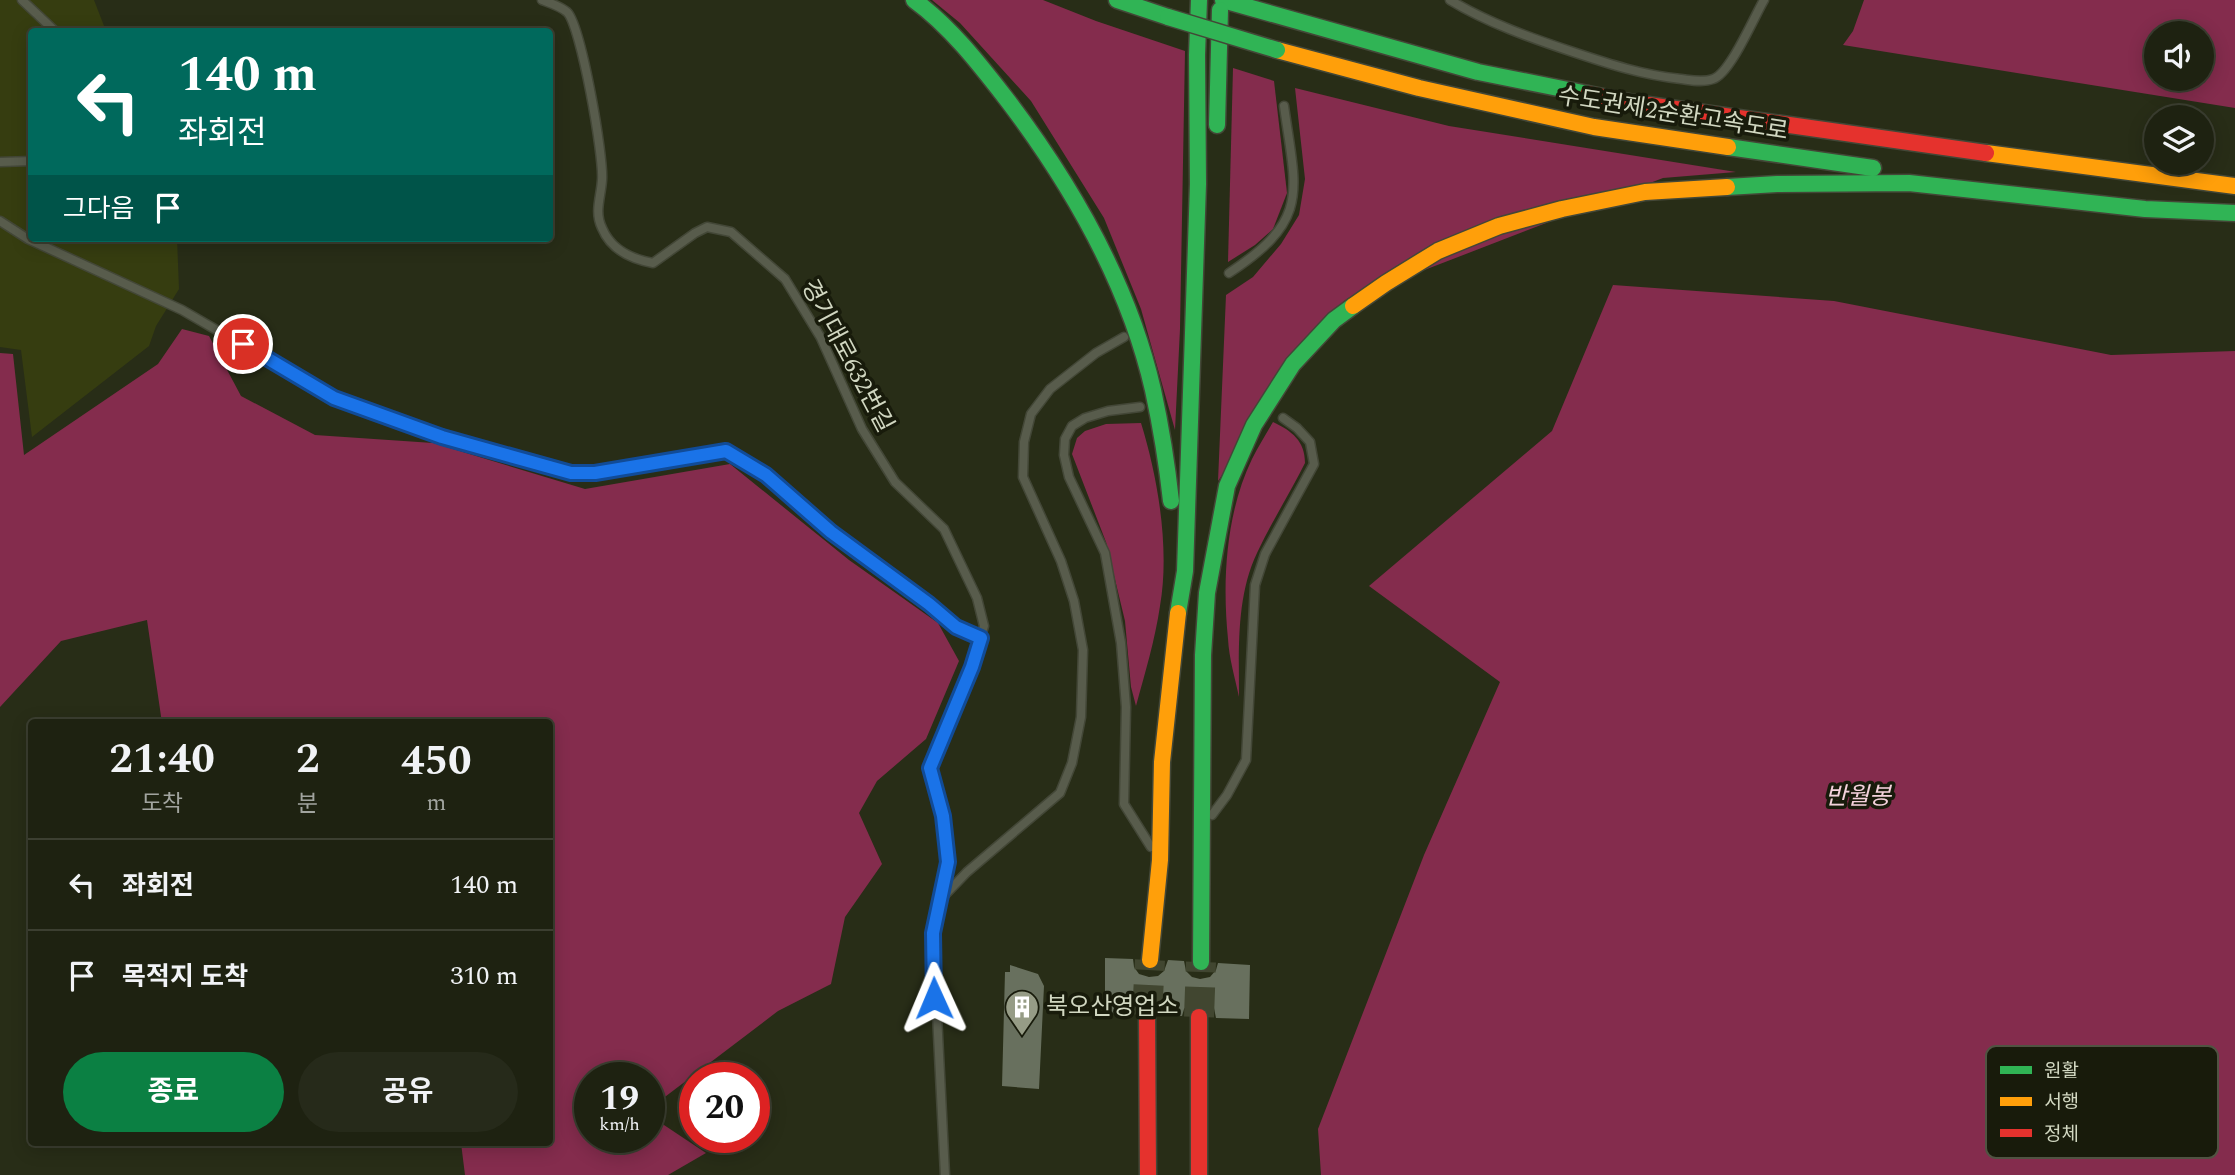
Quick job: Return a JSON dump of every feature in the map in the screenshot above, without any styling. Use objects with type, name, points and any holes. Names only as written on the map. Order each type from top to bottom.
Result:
[{"type":"highway","points":[[914,0],[978,63],[1017,112],[1069,187],[1115,277],[1149,375],[1169,472],[1175,572],[1180,592]]},
{"type":"highway","name":"수도권제2순환고속도로","points":[[1117,0],[1277,50],[1419,88],[1594,127],[1860,166],[2235,212]]},
{"type":"highway","points":[[1150,960],[1160,860],[1162,762],[1180,592],[1185,571],[1198,184],[1199,0]]},
{"type":"highway","points":[[1216,135],[1222,0]]},
{"type":"highway","name":"수도권제2순환고속도로","points":[[1222,0],[1478,72],[1634,103],[2235,186]]},
{"type":"highway","points":[[1201,962],[1203,655],[1206,593],[1211,579],[1227,486],[1254,425],[1293,364],[1334,320],[1438,251],[1499,226],[1562,209],[1644,192],[1777,184],[1909,183],[2145,209],[2235,212]]},
{"type":"highway","points":[[1204,468],[1210,308]]},
{"type":"highway","points":[[1203,523],[1201,578],[1206,593]]},
{"type":"highway","points":[[1147,1015],[1148,1175]]},
{"type":"highway","points":[[1199,1017],[1199,1175]]},
{"type":"lane","points":[[22,0],[51,28]]},
{"type":"lane","name":"경기대로632번길","points":[[542,0],[568,13],[578,34],[601,153],[602,181],[597,204],[601,227],[611,242],[620,252],[653,263],[695,233],[708,228],[731,232],[785,279],[821,338],[862,429],[895,481],[944,529],[977,598],[985,626],[981,638]]},
{"type":"lane","points":[[1450,0],[1469,12],[1529,37],[1650,76],[1696,81],[1714,79],[1730,64],[1764,0]]},
{"type":"lane","points":[[1229,273],[1256,255],[1276,236],[1289,215],[1295,187],[1284,106]]},
{"type":"lane","points":[[0,162],[28,161]]},
{"type":"lane","points":[[0,221],[28,239]]},
{"type":"lane","points":[[35,242],[182,310],[334,398],[442,437],[571,473],[595,473],[726,451],[766,475],[831,532],[956,627],[981,638],[972,667],[930,768],[943,816],[948,862],[933,933],[945,1175]]},
{"type":"lane","points":[[939,901],[967,872],[1060,793],[1072,763],[1081,717],[1083,650],[1074,600],[1061,561],[1023,477],[1024,442],[1031,414],[1050,389],[1096,353],[1124,337]]},
{"type":"lane","points":[[1140,407],[1108,411],[1072,426],[1065,439],[1064,455],[1069,477],[1105,553],[1121,643],[1126,708],[1124,804],[1160,860]]},
{"type":"lane","points":[[1201,829],[1227,794],[1246,760],[1255,586],[1265,554],[1314,464],[1310,442],[1283,418]]},
{"type":"shaded area","points":[[0,0],[94,0],[105,28],[28,28],[28,242],[177,242],[179,289],[156,326],[149,346],[32,437],[21,350],[0,347]]},
{"type":"green space","points":[[932,0],[1043,0],[1185,51],[1180,329],[1175,430],[1141,309],[1104,218],[1031,101],[960,23]]},
{"type":"green space","points":[[1864,0],[2235,0],[2235,108],[1843,45],[1853,31]]},
{"type":"green space","points":[[1233,68],[1274,81],[1287,193],[1273,229],[1255,245],[1228,262]]},
{"type":"green space","points":[[1295,88],[1449,126],[1736,172],[1663,178],[1344,301],[1218,481],[1226,295],[1253,277],[1281,244],[1299,215],[1305,179]]},
{"type":"green space","name":"반월봉","points":[[1613,285],[1834,301],[2111,355],[2235,351],[2235,1175],[1321,1175],[1318,1129],[1424,855],[1500,682],[1369,586],[1552,431]]},
{"type":"green space","points":[[182,329],[209,336],[241,396],[315,435],[433,443],[585,489],[730,464],[849,560],[938,623],[959,661],[926,739],[877,781],[859,813],[882,864],[845,917],[831,984],[778,1011],[711,1062],[679,1062],[679,1086],[665,1097],[665,1062],[574,1062],[574,1153],[665,1153],[665,1126],[679,1135],[679,1153],[706,1153],[668,1175],[465,1175],[461,1146],[553,1146],[553,719],[161,719],[147,620],[61,641],[0,707],[0,353],[13,354],[24,455],[158,364]]},
{"type":"green space","points":[[1273,422],[1286,429],[1300,443],[1305,463],[1262,542],[1245,587],[1240,624],[1239,697],[1226,617],[1228,547],[1243,480]]},
{"type":"green space","points":[[1141,423],[1153,467],[1161,514],[1164,561],[1158,619],[1136,706],[1131,687],[1125,621],[1106,542],[1072,454],[1077,438],[1085,431],[1106,424]]},
{"type":"building","points":[[1105,958],[1133,959],[1139,974],[1149,977],[1158,976],[1164,971],[1168,960],[1184,961],[1186,971],[1192,977],[1200,979],[1210,977],[1218,963],[1250,965],[1249,1019],[1216,1018],[1214,1008],[1200,1000],[1190,1002],[1182,1016],[1165,1015],[1162,1006],[1148,998],[1138,1000],[1132,1006],[1130,1014],[1105,1013]]},
{"type":"building","name":"북오산영업소","points":[[1010,965],[1038,974],[1044,986],[1039,1089],[1002,1086],[1005,972],[1010,972]]},
{"type":"tunnel","points":[[1147,1015],[1150,960]]},
{"type":"tunnel","points":[[1199,1017],[1201,962]]},
{"type":"traffic: fast","points":[[914,0],[953,34],[1008,101],[1055,168],[1096,238],[1114,275],[1143,351],[1159,418],[1171,501]]},
{"type":"traffic: fast","points":[[1117,0],[1168,17]]},
{"type":"traffic: fast","points":[[1178,613],[1185,571],[1198,184],[1199,0]]},
{"type":"traffic: fast","points":[[1223,0],[1478,72],[1588,94]]},
{"type":"traffic: fast","points":[[1217,125],[1220,10]]},
{"type":"traffic: fast","points":[[1168,17],[1277,50]]},
{"type":"traffic: fast","points":[[1728,147],[1873,168]]},
{"type":"traffic: fast","points":[[1727,187],[1909,183],[2145,209],[2235,213]]},
{"type":"traffic: fast","points":[[1201,962],[1203,655],[1207,593],[1227,486],[1254,425],[1293,364],[1334,320],[1353,306]]},
{"type":"traffic: slow","points":[[1277,50],[1419,88],[1594,127],[1728,147]]},
{"type":"traffic: slow","points":[[1986,153],[2235,186]]},
{"type":"traffic: slow","points":[[1353,306],[1438,251],[1499,226],[1562,209],[1645,192],[1727,187]]},
{"type":"traffic: slow","points":[[1150,960],[1160,860],[1162,762],[1178,613]]},
{"type":"traffic: jam","points":[[1588,94],[1634,103],[1986,153]]},
{"type":"traffic: jam","points":[[1147,1015],[1148,1175]]},
{"type":"traffic: jam","points":[[1199,1017],[1199,1175]]},
{"type":"place","name":"북오산영업소","points":[[1022,1037]]},
{"type":"route","points":[[243,344],[334,398],[442,437],[571,473],[595,473],[726,451],[766,475],[831,532],[874,562],[956,627],[981,638],[972,667],[930,768],[943,816],[948,862],[933,933],[934,998]]}]
